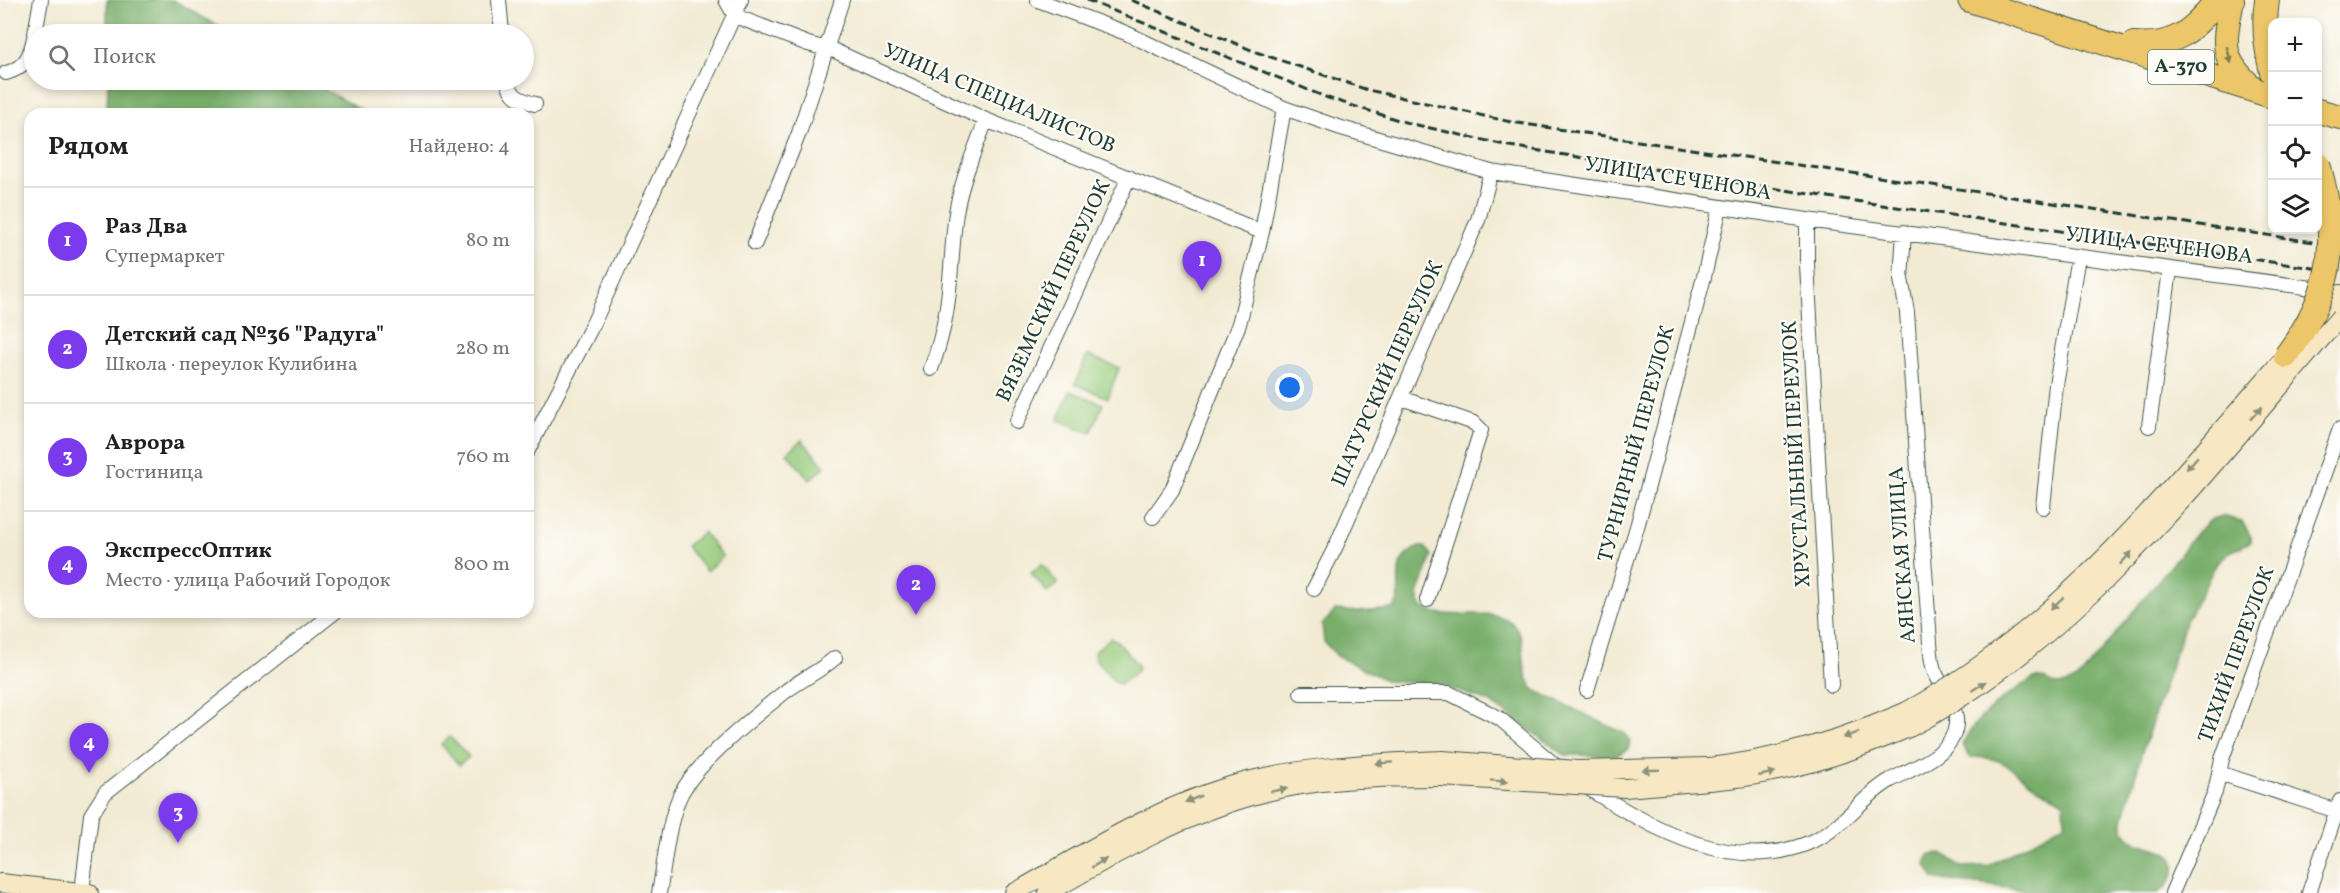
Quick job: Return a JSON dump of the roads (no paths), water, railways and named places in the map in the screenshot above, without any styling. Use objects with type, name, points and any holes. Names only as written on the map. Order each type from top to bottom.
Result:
[{"type":"highway","name":"А-370","points":[[1970,0],[2089,39],[2268,86]]},
{"type":"highway","name":"А-370","points":[[2089,39],[2161,45],[2179,38],[2200,21],[2218,0]]},
{"type":"highway","name":"А-370","points":[[2232,0],[2226,41],[2228,60],[2237,74],[2254,89],[2268,87]]},
{"type":"highway","points":[[2266,0],[2264,16],[2269,72]]},
{"type":"highway","points":[[2322,112],[2340,117]]},
{"type":"highway","points":[[2286,356],[2312,322],[2325,297],[2339,251],[2337,212],[2322,174]]},
{"type":"main road","points":[[1908,720],[1982,666],[2057,604],[2153,506],[2340,293]]},
{"type":"main road","points":[[1014,893],[1118,833],[1208,793],[1257,779],[1301,772],[1442,769],[1709,774],[1908,720],[1991,679],[2033,646],[2102,582],[2165,517],[2340,317]]},
{"type":"main road","points":[[1048,893],[1115,854],[1221,807],[1260,794],[1442,769]]},
{"type":"main road","points":[[0,883],[89,893]]},
{"type":"street","points":[[37,24],[41,0]]},
{"type":"street","points":[[499,0],[501,24]]},
{"type":"street","points":[[726,0],[735,16]]},
{"type":"street","points":[[534,438],[593,324],[636,224],[741,0]]},
{"type":"street","points":[[755,243],[799,133],[842,0]]},
{"type":"street","name":"УЛИЦА СЕЧЕНОВА","points":[[1038,0],[1126,33],[1284,108],[1338,127],[1491,172],[1807,220],[2170,270],[2300,284],[2340,293]]},
{"type":"street","name":"УЛИЦА СПЕЦИАЛИСТОВ","points":[[735,16],[808,44],[826,47],[986,120],[1262,232]]},
{"type":"street","points":[[6,73],[24,62]]},
{"type":"street","points":[[510,90],[516,98],[535,104]]},
{"type":"street","points":[[1153,517],[1172,490],[1239,324],[1262,232],[1284,108]]},
{"type":"street","points":[[931,369],[942,339],[950,301],[957,206],[986,120]]},
{"type":"street","name":"ШАТУРСКИЙ ПЕРЕУЛОК","points":[[1314,589],[1401,398],[1478,220],[1491,172]]},
{"type":"street","name":"ВЯЗЕМСКИЙ ПЕРЕУЛОК","points":[[1017,422],[1129,177]]},
{"type":"street","name":"ТУРНИРНЫЙ ПЕРЕУЛОК","points":[[1587,690],[1637,527],[1704,277],[1720,207]]},
{"type":"street","name":"ХРУСТАЛЬНЫЙ ПЕРЕУЛОК","points":[[1807,220],[1807,271],[1831,685]]},
{"type":"street","name":"АЯНСКАЯ УЛИЦА","points":[[1301,693],[1449,693],[1499,717],[1563,772],[1613,804],[1662,830],[1714,848],[1762,854],[1786,851],[1816,840],[1848,817],[1882,785],[1937,754],[1953,736],[1956,717],[1933,666],[1930,643],[1907,312],[1901,279],[1904,232]]},
{"type":"street","points":[[2043,507],[2056,385],[2078,257]]},
{"type":"street","points":[[2149,426],[2170,270]]},
{"type":"street","points":[[1401,398],[1474,423],[1481,430],[1427,600]]},
{"type":"street","name":"ТИХИЙ ПЕРЕУЛОК","points":[[2172,893],[2216,792],[2219,773],[2340,429]]},
{"type":"street","points":[[82,892],[91,815],[105,793],[327,618]]},
{"type":"street","points":[[659,893],[675,811],[690,781],[714,754],[779,697],[835,658]]},
{"type":"street","points":[[2219,773],[2339,808],[2308,893]]},
{"type":"railway","points":[[1087,0],[1328,98],[1408,123],[1509,146],[1835,198],[2340,272]]},
{"type":"railway","points":[[1131,0],[1256,52],[1368,90],[1511,122],[2340,246]]},
{"type":"place","name":"Раз Два","points":[[1202,291]]},
{"type":"place","name":"Детский сад №36 \"Радуга\"","points":[[916,615]]},
{"type":"place","name":"ЭкспрессОптик","points":[[89,773]]},
{"type":"place","name":"Аврора","points":[[178,843]]}]
